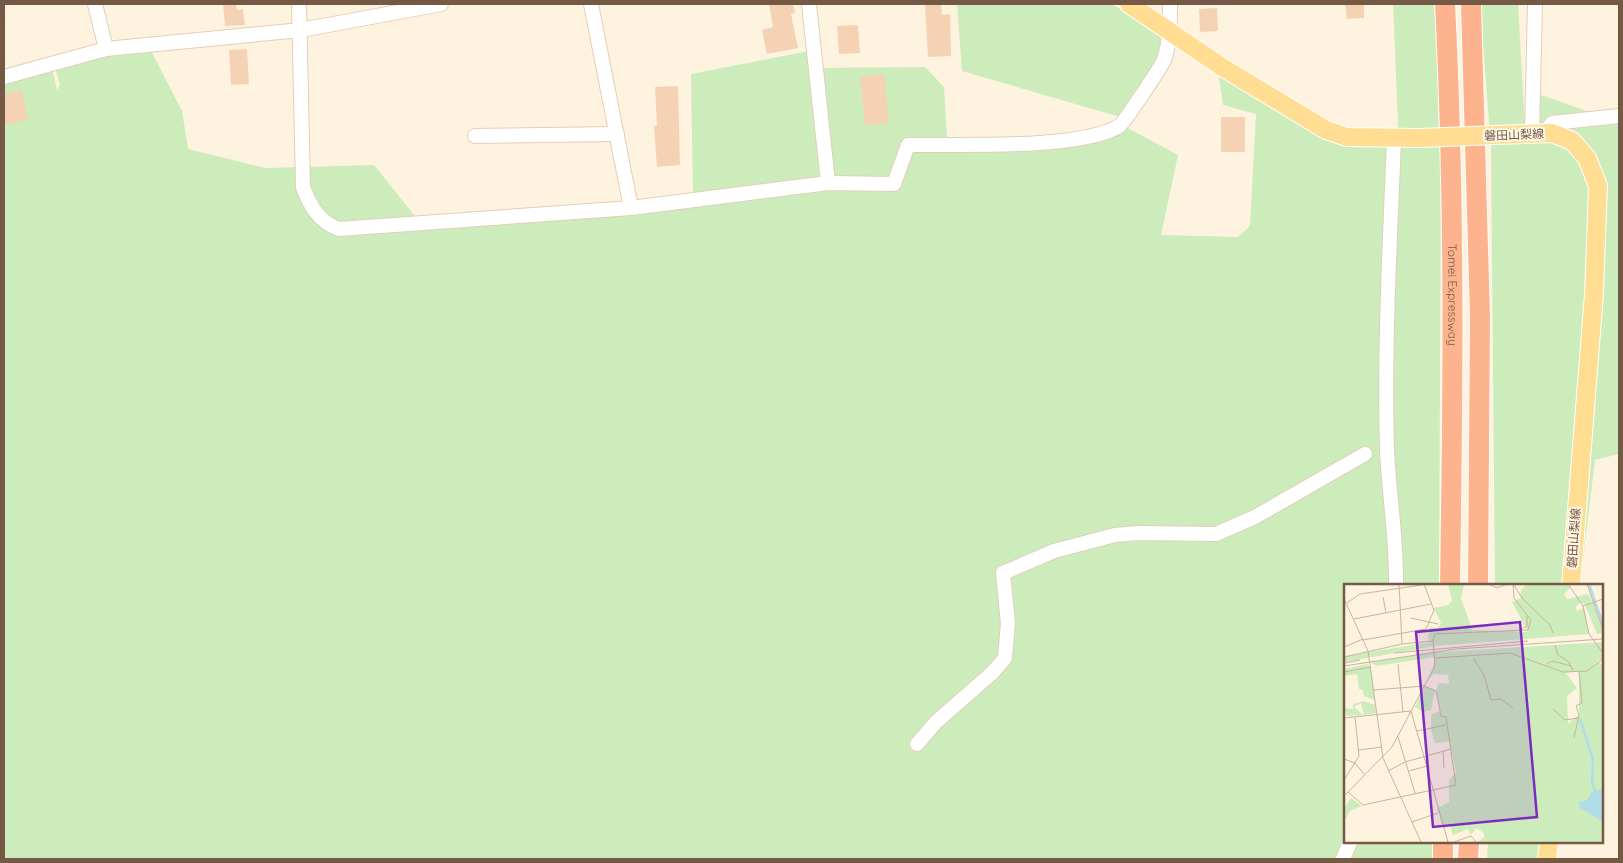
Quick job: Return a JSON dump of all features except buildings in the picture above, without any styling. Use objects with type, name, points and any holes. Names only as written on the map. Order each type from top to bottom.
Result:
[{"type":"highway","name":"Tomei Expressway","points":[[1445,4],[1449,86],[1454,317],[1450,584]]},
{"type":"highway","points":[[1471,4],[1480,317],[1478,584]]},
{"type":"highway","points":[[1443,843],[1443,859]]},
{"type":"highway","points":[[1468,859],[1469,843]]},
{"type":"main road","name":"磐田山梨線","points":[[1129,4],[1222,66],[1326,130],[1347,137],[1394,139],[1552,133],[1572,140],[1587,158],[1598,186],[1594,294],[1571,584]]},
{"type":"main road","points":[[1547,859],[1549,843]]},
{"type":"main road","points":[[1556,843],[1558,859]]},
{"type":"street","points":[[95,4],[106,49]]},
{"type":"street","points":[[299,4],[303,187],[310,204],[325,224],[339,229],[631,208],[828,182],[894,184],[908,144],[1059,141],[1094,135],[1120,126],[1164,61],[1169,30],[1170,4]]},
{"type":"street","points":[[4,77],[106,49],[301,30],[441,4]]},
{"type":"street","points":[[591,4],[631,208]]},
{"type":"street","points":[[809,4],[828,182]]},
{"type":"street","points":[[1535,4],[1539,133]]},
{"type":"street","points":[[1539,133],[1552,123],[1619,116]]},
{"type":"street","points":[[475,136],[617,134]]},
{"type":"street","points":[[1394,139],[1386,367],[1387,451],[1396,556],[1396,584]]},
{"type":"street","points":[[918,744],[936,722],[992,673],[1005,658],[1008,623],[1003,573],[1054,551],[1115,534],[1216,534],[1255,517],[1365,454]]},
{"type":"street","points":[[1343,859],[1350,843]]},
{"type":"green space","points":[[957,4],[1112,4],[1163,36],[1161,64],[1120,117],[962,71]]},
{"type":"green space","points":[[1393,4],[1437,4],[1441,175],[1439,584],[1344,584],[1344,843],[1432,843],[1432,859],[4,859],[4,77],[51,64],[57,90],[60,85],[54,64],[148,45],[182,111],[188,149],[265,168],[374,165],[426,230],[500,217],[693,199],[691,74],[809,51],[816,68],[925,67],[944,87],[947,137],[906,139],[888,183],[908,145],[1033,142],[1126,127],[1178,155],[1161,235],[1238,237],[1250,226],[1256,114],[1223,105],[1218,71],[1323,129],[1399,147]]},
{"type":"green space","points":[[1480,4],[1518,4],[1526,144],[1541,95],[1604,117],[1619,116],[1619,454],[1595,460],[1580,584],[1495,584],[1491,148]]},
{"type":"green space","points":[[1488,843],[1549,843],[1547,859],[1487,859]]}]
